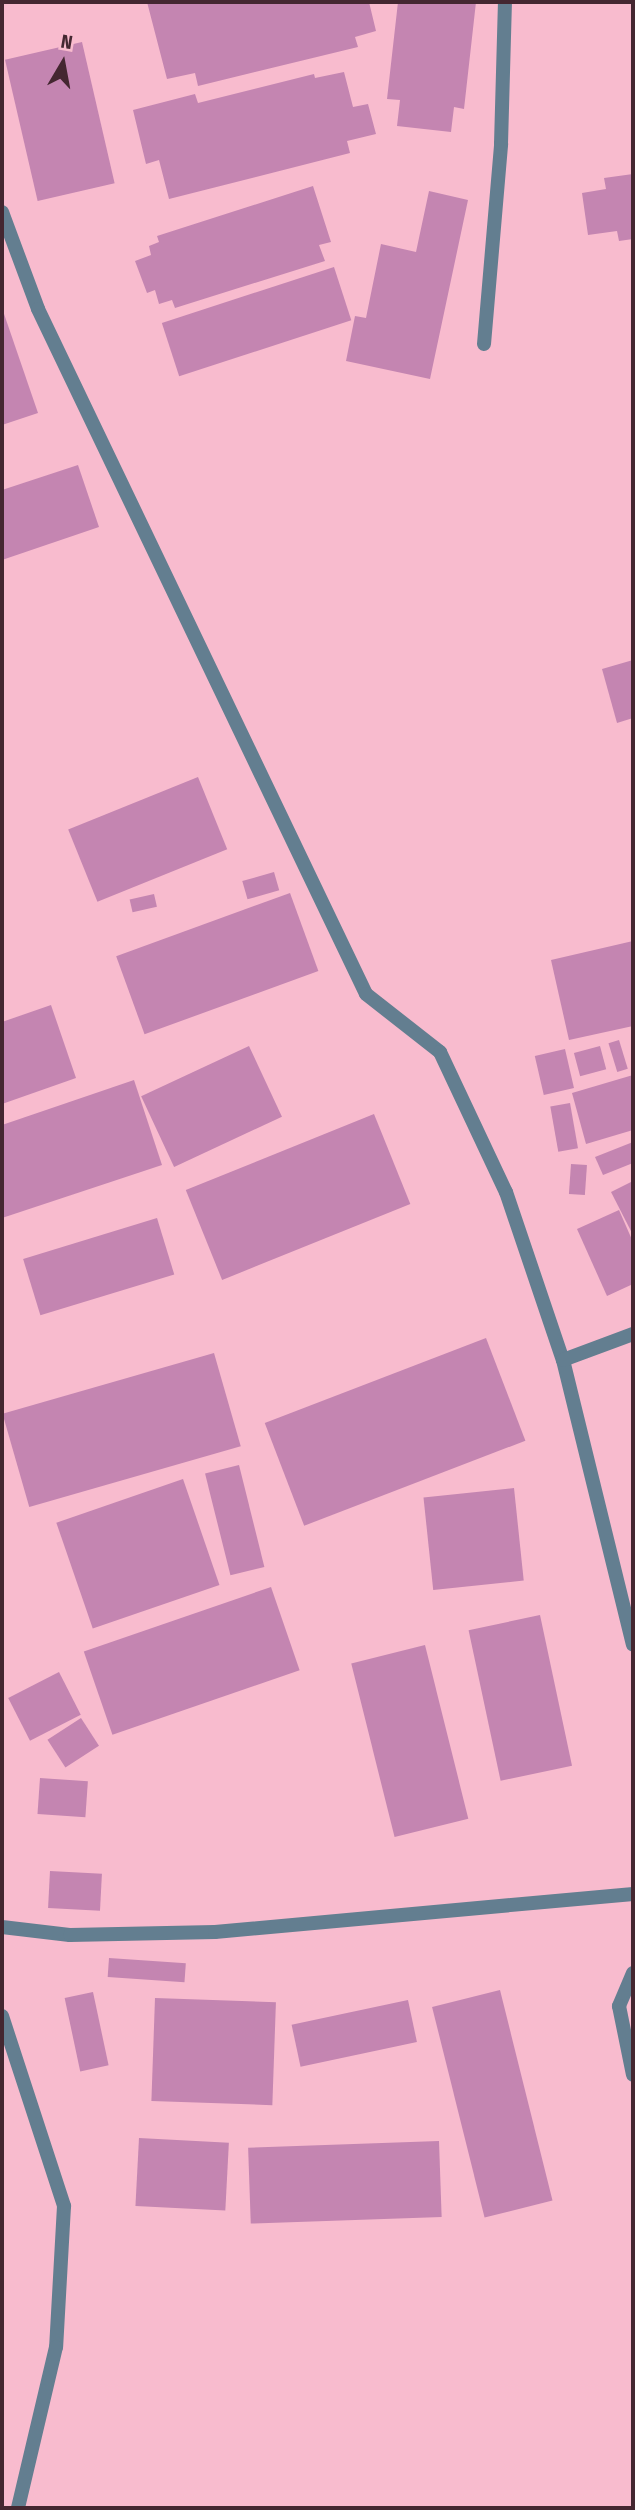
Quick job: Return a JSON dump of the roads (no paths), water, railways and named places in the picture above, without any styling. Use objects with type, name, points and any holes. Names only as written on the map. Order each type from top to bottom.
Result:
[{"type":"street","points":[[484,344],[501,144],[505,2]]},
{"type":"street","points":[[2,212],[38,309],[366,994],[440,1052],[506,1192],[563,1360],[633,1645]]},
{"type":"street","points":[[563,1360],[633,1334]]},
{"type":"street","points":[[2,1927],[71,1935],[215,1932],[633,1894]]},
{"type":"street","points":[[633,1973],[619,2006],[633,2075]]},
{"type":"street","points":[[2,2016],[64,2206],[56,2347],[18,2508]]}]
